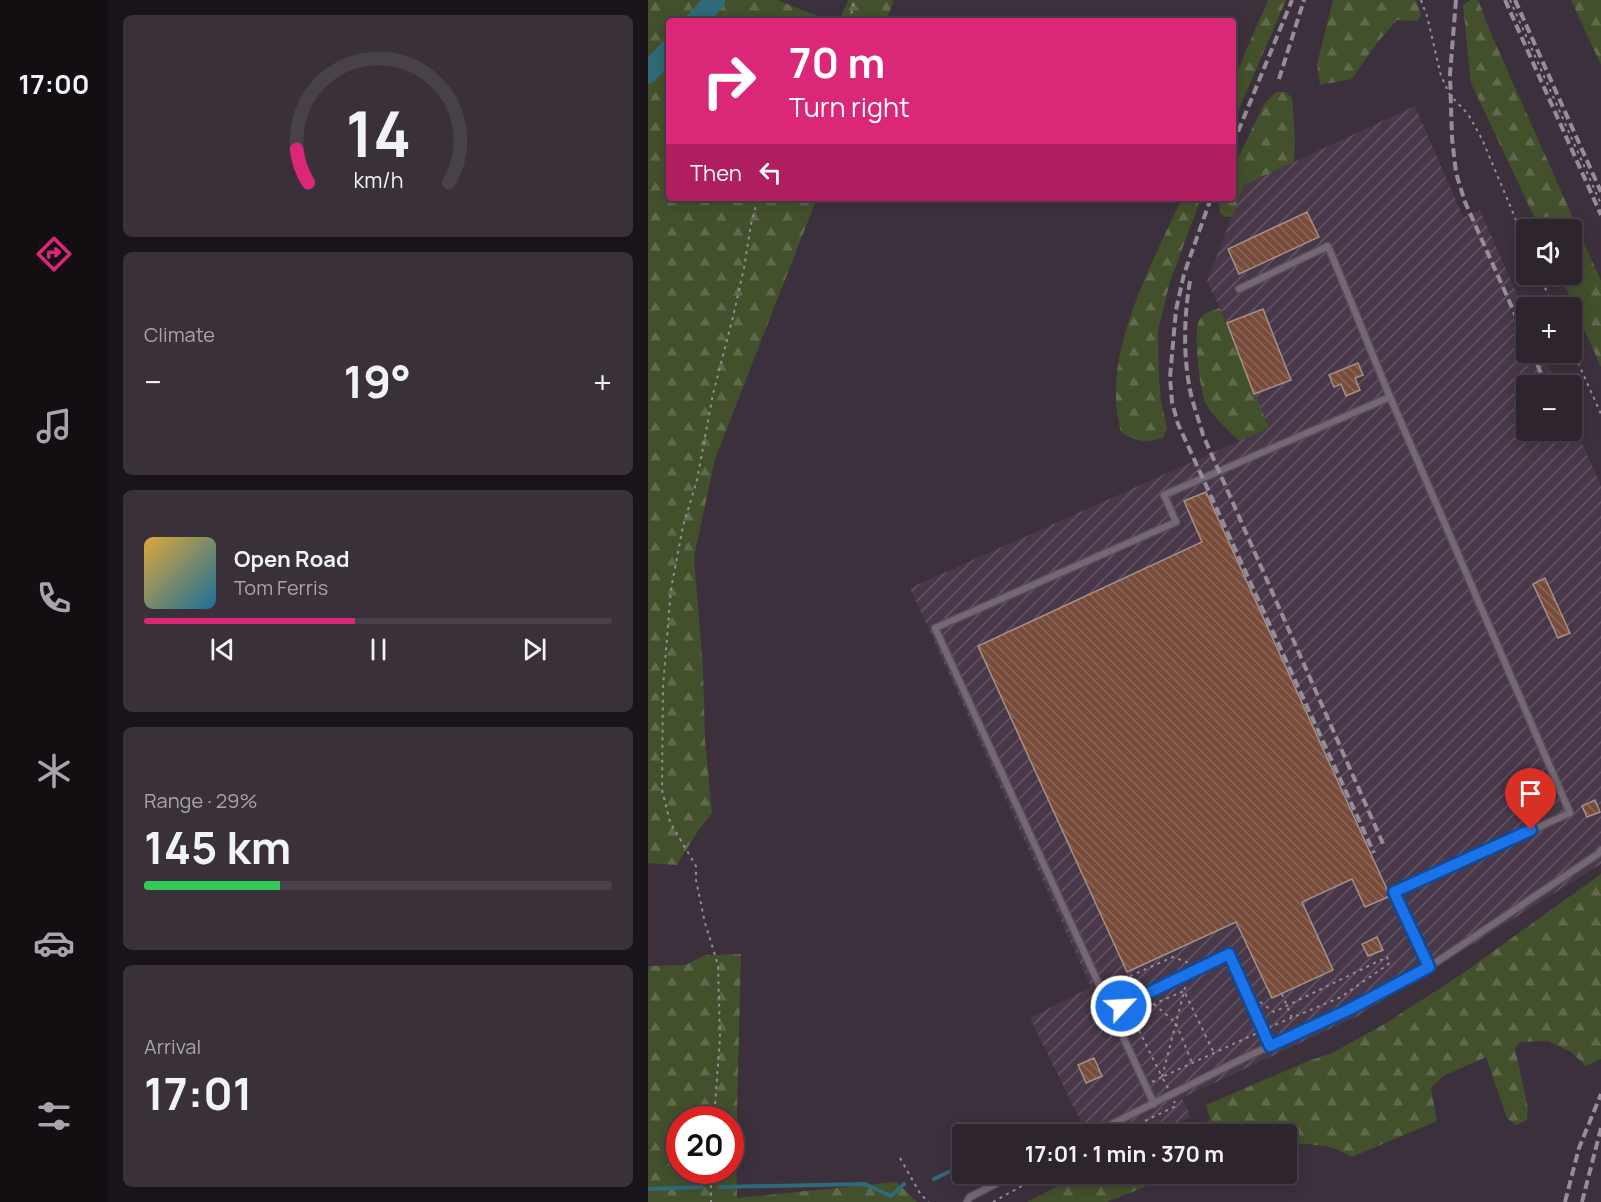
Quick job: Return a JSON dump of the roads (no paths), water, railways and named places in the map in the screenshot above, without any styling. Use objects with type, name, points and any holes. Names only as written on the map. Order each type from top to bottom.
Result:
[{"type":"lane","points":[[1239,289],[1328,246],[1390,397],[1570,813],[1394,892],[1429,967]]},
{"type":"lane","points":[[1154,1104],[935,628],[1176,522],[1164,495],[1390,397]]},
{"type":"lane","points":[[1113,1124],[1348,1010],[1429,967],[1601,850]]},
{"type":"lane","points":[[1111,1010],[1229,954],[1270,1046]]},
{"type":"lane","points":[[967,1202],[970,1197],[995,1184]]},
{"type":"waterway","points":[[699,18],[715,0]]},
{"type":"waterway","points":[[648,73],[666,53]]},
{"type":"waterway","points":[[934,1179],[952,1170]]},
{"type":"waterway","points":[[720,1187],[865,1184],[891,1196],[904,1184]]},
{"type":"waterway","points":[[648,1189],[703,1187]]},
{"type":"railway","points":[[1236,137],[1292,0]]},
{"type":"railway","points":[[1279,79],[1304,0]]},
{"type":"railway","points":[[1456,0],[1450,74],[1452,138],[1456,173],[1465,202],[1516,316]]},
{"type":"railway","points":[[1505,0],[1601,215]]},
{"type":"railway","points":[[1515,0],[1601,192]]},
{"type":"railway","points":[[1210,201],[1184,274],[1176,310],[1170,377],[1172,402],[1178,424],[1374,853]]},
{"type":"railway","points":[[1190,281],[1186,308],[1186,363],[1191,396],[1203,435],[1384,846]]},
{"type":"railway","points":[[1537,363],[1542,375]]},
{"type":"railway","points":[[1565,1202],[1579,1148],[1601,1094]]},
{"type":"railway","points":[[1582,1202],[1601,1128]]}]
